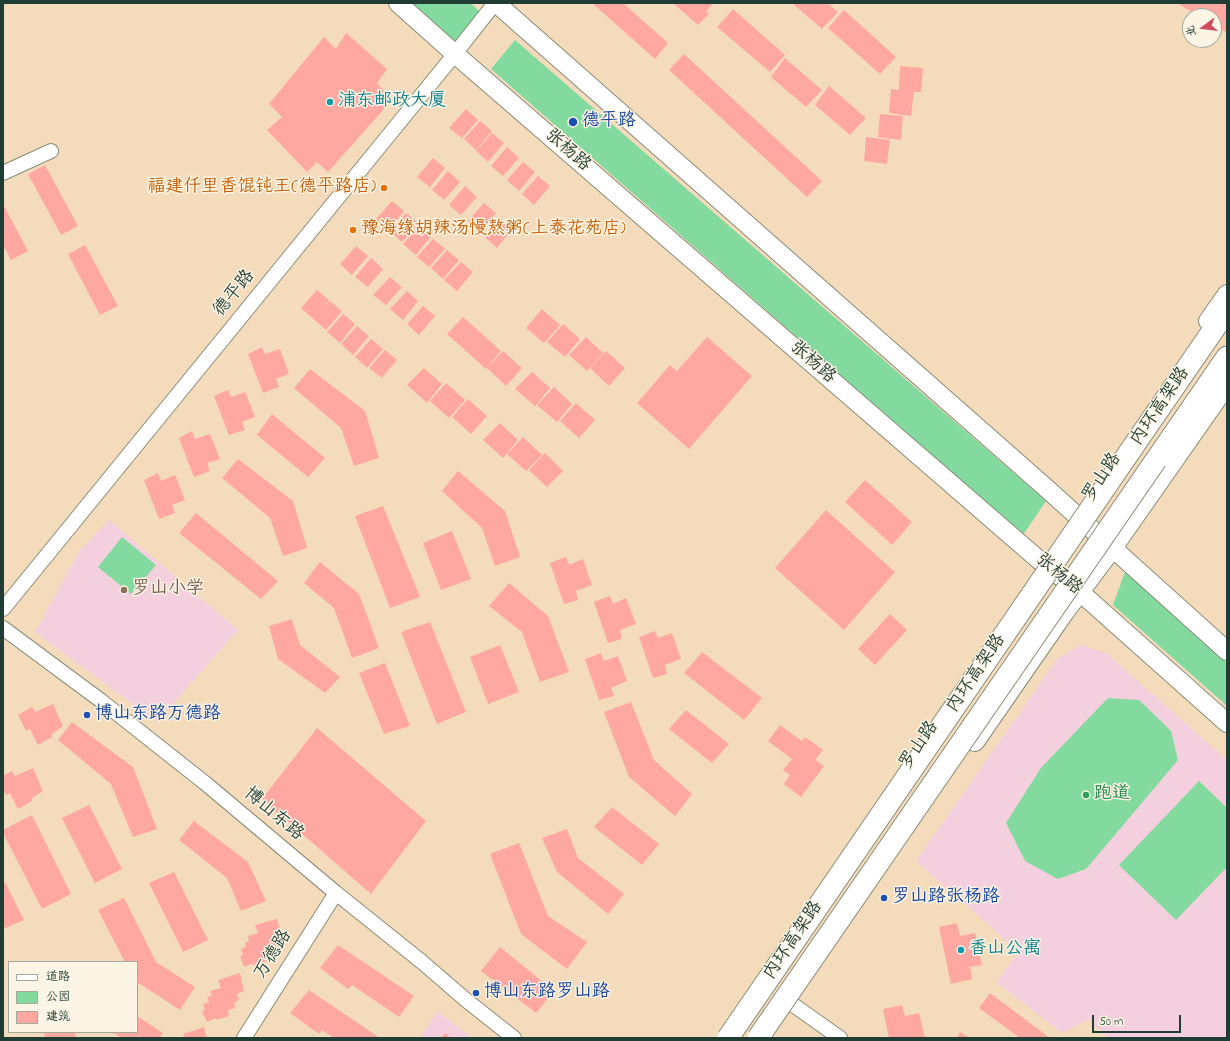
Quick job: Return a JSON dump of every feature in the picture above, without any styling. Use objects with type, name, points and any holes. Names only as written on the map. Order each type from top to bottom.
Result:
[{"type":"highway","name":"内环高架路","points":[[728,1038],[1227,310]]},
{"type":"highway","name":"内环高架路","points":[[758,1038],[1227,357]]},
{"type":"main road","name":"张杨路","points":[[398,3],[1045,565],[1080,592],[1227,722]]},
{"type":"main road","points":[[495,3],[1078,517],[1227,651]]},
{"type":"main road","name":"罗山路","points":[[720,1038],[1078,517],[1227,294]]},
{"type":"main road","points":[[768,1038],[1080,592],[1113,548],[1227,385]]},
{"type":"street","name":"德平路","points":[[3,609],[495,3]]},
{"type":"street","points":[[3,173],[50,150]]},
{"type":"street","name":"博山东路","points":[[3,628],[100,700],[193,774],[514,1038]]},
{"type":"street","name":"万德路","points":[[244,1038],[336,893]]},
{"type":"street","points":[[792,1004],[840,1038]]},
{"type":"shaded area","name":"罗山小学","points":[[109,520],[238,630],[157,722],[35,632],[80,550]]},
{"type":"shaded area","points":[[1081,645],[1106,653],[1227,760],[1227,1038],[1109,1038],[1088,1019],[1062,1033],[996,982],[1019,952],[916,861],[1058,658]]},
{"type":"shaded area","points":[[437,1011],[473,1038],[420,1038]]},
{"type":"green space","points":[[412,3],[470,3],[485,16],[459,45]]},
{"type":"green space","points":[[515,40],[1046,501],[1023,535],[491,69]]},
{"type":"green space","points":[[122,537],[156,565],[131,594],[98,567]]},
{"type":"green space","points":[[1125,572],[1227,663],[1227,706],[1113,605]]},
{"type":"green space","name":"跑道","points":[[1108,698],[1139,700],[1171,731],[1178,760],[1086,869],[1058,879],[1025,861],[1006,823],[1041,768]]},
{"type":"green space","points":[[1199,781],[1227,808],[1227,867],[1176,920],[1119,865]]},
{"type":"building","points":[[592,3],[623,3],[668,43],[655,59]]},
{"type":"building","points":[[673,3],[713,3],[706,12],[709,14],[698,25]]},
{"type":"building","points":[[792,3],[827,3],[838,12],[822,29]]},
{"type":"building","points":[[1177,3],[1227,3],[1227,33],[1222,30],[1222,8],[1185,8]]},
{"type":"building","points":[[733,9],[785,55],[770,72],[717,27]]},
{"type":"building","points":[[844,10],[896,57],[880,74],[828,28]]},
{"type":"building","name":"浦东邮政大厦","points":[[346,33],[387,69],[377,83],[392,100],[328,172],[317,162],[307,172],[267,130],[282,117],[269,104],[324,37],[336,49]]},
{"type":"building","points":[[684,54],[822,181],[807,197],[669,70]]},
{"type":"building","points":[[785,58],[822,90],[806,107],[771,77]]},
{"type":"building","points":[[900,66],[923,68],[921,92],[914,92],[911,116],[889,113],[891,89],[899,90]]},
{"type":"building","points":[[829,86],[866,118],[850,135],[815,105]]},
{"type":"building","points":[[466,109],[478,120],[462,138],[449,128]]},
{"type":"building","points":[[880,114],[903,116],[901,140],[878,137]]},
{"type":"building","points":[[480,121],[492,131],[476,150],[464,139]]},
{"type":"building","points":[[492,133],[504,143],[488,162],[476,151]]},
{"type":"building","points":[[866,137],[890,140],[887,164],[864,161]]},
{"type":"building","points":[[507,147],[519,158],[503,176],[491,166]]},
{"type":"building","points":[[433,158],[445,168],[430,187],[417,177]]},
{"type":"building","points":[[523,162],[535,172],[519,191],[507,180]]},
{"type":"building","points":[[45,165],[78,226],[61,235],[28,174]]},
{"type":"building","points":[[448,171],[460,182],[444,200],[432,190]]},
{"type":"building","points":[[538,176],[550,186],[534,205],[522,194]]},
{"type":"building","points":[[465,186],[477,197],[461,215],[449,205]]},
{"type":"building","points":[[392,201],[404,211],[389,230],[376,219]]},
{"type":"building","points":[[484,203],[496,213],[480,232],[468,221]]},
{"type":"building","points":[[3,204],[28,251],[11,260],[3,245]]},
{"type":"building","points":[[406,213],[418,223],[402,242],[390,231]]},
{"type":"building","points":[[501,219],[512,229],[497,248],[485,237]]},
{"type":"building","points":[[419,226],[431,236],[416,255],[403,244]]},
{"type":"building","points":[[433,239],[445,249],[429,267],[417,257]]},
{"type":"building","points":[[85,245],[118,306],[100,315],[68,254]]},
{"type":"building","points":[[356,246],[368,256],[352,275],[340,264]]},
{"type":"building","points":[[447,250],[459,260],[443,279],[431,268]]},
{"type":"building","points":[[371,258],[383,269],[368,287],[355,277]]},
{"type":"building","points":[[461,262],[473,272],[457,291],[444,280]]},
{"type":"building","points":[[390,277],[402,287],[386,305],[373,295]]},
{"type":"building","points":[[317,290],[329,300],[324,306],[330,301],[342,311],[326,330],[301,308]]},
{"type":"building","points":[[407,291],[418,301],[403,320],[390,309]]},
{"type":"building","points":[[423,306],[435,316],[419,335],[407,324]]},
{"type":"building","points":[[542,309],[560,325],[544,343],[526,328]]},
{"type":"building","points":[[343,314],[355,324],[340,343],[327,332]]},
{"type":"building","points":[[463,317],[501,351],[486,369],[447,334]]},
{"type":"building","points":[[563,324],[580,339],[565,357],[547,342]]},
{"type":"building","points":[[357,326],[369,336],[353,355],[341,344]]},
{"type":"building","points":[[586,337],[603,353],[587,371],[569,355]]},
{"type":"building","points":[[707,337],[752,376],[689,449],[637,403],[670,365],[677,371]]},
{"type":"building","points":[[371,339],[383,349],[367,368],[355,357]]},
{"type":"building","points":[[262,347],[265,354],[280,349],[289,374],[276,379],[279,387],[263,393],[248,354]]},
{"type":"building","points":[[385,350],[397,360],[382,378],[369,368]]},
{"type":"building","points":[[503,351],[522,368],[506,386],[487,368]]},
{"type":"building","points":[[606,351],[625,368],[609,386],[590,368]]},
{"type":"building","points":[[424,368],[442,384],[427,403],[407,385]]},
{"type":"building","points":[[310,369],[365,411],[379,458],[354,466],[341,428],[294,388]]},
{"type":"building","points":[[532,372],[550,388],[535,406],[515,389]]},
{"type":"building","points":[[446,383],[465,400],[449,418],[430,401]]},
{"type":"building","points":[[554,387],[572,404],[557,422],[537,405]]},
{"type":"building","points":[[228,390],[231,397],[245,392],[255,417],[242,422],[245,430],[229,435],[214,396]]},
{"type":"building","points":[[468,399],[487,416],[471,434],[452,417]]},
{"type":"building","points":[[576,403],[595,420],[579,438],[560,421]]},
{"type":"building","points":[[272,414],[325,458],[308,477],[257,435]]},
{"type":"building","points":[[500,423],[518,440],[503,458],[483,440]]},
{"type":"building","points":[[192,431],[195,439],[210,434],[220,459],[207,463],[210,471],[194,477],[179,438]]},
{"type":"building","points":[[523,437],[542,455],[526,471],[507,454]]},
{"type":"building","points":[[545,453],[563,471],[547,487],[529,470]]},
{"type":"building","points":[[238,459],[293,501],[307,548],[283,556],[270,518],[222,478]]},
{"type":"building","points":[[458,471],[505,511],[520,557],[495,566],[482,528],[442,491]]},
{"type":"building","points":[[158,473],[161,481],[175,475],[185,500],[172,505],[175,513],[159,519],[144,480]]},
{"type":"building","points":[[865,480],[912,522],[892,545],[845,502]]},
{"type":"building","points":[[383,506],[420,597],[390,608],[355,516]]},
{"type":"building","points":[[826,510],[895,572],[844,630],[775,568]]},
{"type":"building","points":[[196,513],[278,581],[261,599],[179,533]]},
{"type":"building","points":[[452,531],[471,579],[441,590],[423,543]]},
{"type":"building","points":[[566,557],[569,565],[583,559],[592,585],[576,591],[578,600],[564,604],[550,563]]},
{"type":"building","points":[[320,562],[359,594],[379,648],[352,658],[334,608],[304,583]]},
{"type":"building","points":[[509,583],[548,616],[569,672],[540,682],[522,632],[489,606]]},
{"type":"building","points":[[610,596],[613,604],[626,598],[636,624],[620,630],[622,639],[608,643],[594,602]]},
{"type":"building","points":[[890,614],[907,630],[875,665],[858,649]]},
{"type":"building","points":[[292,619],[300,645],[340,677],[325,693],[278,659],[269,626]]},
{"type":"building","points":[[430,622],[466,712],[437,724],[401,632]]},
{"type":"building","points":[[655,631],[658,638],[672,633],[681,659],[665,665],[667,674],[653,678],[639,637]]},
{"type":"building","points":[[500,645],[519,692],[488,704],[470,657]]},
{"type":"building","points":[[702,652],[762,698],[744,720],[684,673]]},
{"type":"building","points":[[601,653],[604,661],[618,656],[627,681],[611,688],[614,696],[599,700],[585,659]]},
{"type":"building","points":[[385,663],[410,726],[384,734],[359,673]]},
{"type":"building","points":[[631,702],[654,760],[692,794],[675,816],[629,777],[604,712]]},
{"type":"building","points":[[53,704],[63,726],[52,734],[52,737],[38,745],[30,729],[26,731],[18,715],[32,707],[35,712]]},
{"type":"building","points":[[686,710],[729,744],[712,763],[669,729]]},
{"type":"building","points":[[72,722],[133,767],[157,829],[133,837],[111,784],[58,740]]},
{"type":"building","points":[[780,725],[802,741],[805,737],[823,750],[815,760],[824,766],[801,797],[784,784],[790,775],[783,770],[792,759],[768,741]]},
{"type":"building","points":[[317,728],[426,821],[371,894],[262,799]]},
{"type":"building","points":[[33,768],[43,791],[32,798],[32,801],[18,809],[10,793],[6,795],[3,790],[3,776],[12,771],[15,776]]},
{"type":"building","points":[[89,805],[122,869],[95,883],[62,818]]},
{"type":"building","points":[[612,807],[659,844],[642,865],[594,827]]},
{"type":"building","points":[[32,815],[71,894],[42,909],[3,833],[3,830]]},
{"type":"building","points":[[194,821],[248,862],[266,901],[241,911],[227,878],[179,840]]},
{"type":"building","points":[[567,829],[578,858],[624,894],[608,914],[557,872],[542,838]]},
{"type":"building","points":[[519,843],[548,916],[587,942],[567,969],[521,934],[490,854]]},
{"type":"building","points":[[174,872],[208,940],[183,952],[149,883]]},
{"type":"building","points":[[3,882],[6,884],[24,920],[3,929]]},
{"type":"building","points":[[124,898],[156,962],[195,987],[180,1010],[138,983],[138,961],[124,961],[98,910]]},
{"type":"building","points":[[277,919],[282,936],[274,939],[276,946],[271,948],[273,953],[265,955],[267,961],[254,966],[254,963],[244,967],[240,956],[243,955],[241,949],[246,947],[245,943],[249,941],[248,936],[258,933],[255,925]]},
{"type":"building","name":"香山公寓","points":[[957,923],[960,936],[975,933],[982,965],[970,967],[972,979],[951,984],[939,927]]},
{"type":"building","points":[[338,945],[414,996],[399,1017],[352,985],[348,989],[320,968]]},
{"type":"building","points":[[500,947],[554,991],[536,1013],[481,971]]},
{"type":"building","points":[[240,973],[244,991],[237,994],[239,1000],[234,1003],[235,1008],[228,1010],[229,1016],[217,1020],[216,1018],[207,1022],[202,1011],[205,1010],[203,1004],[209,1002],[207,997],[212,996],[210,991],[221,988],[218,980]]},
{"type":"building","points":[[309,990],[380,1038],[334,1038],[322,1030],[319,1034],[290,1013]]},
{"type":"building","points":[[990,993],[1050,1038],[1020,1038],[979,1008]]},
{"type":"building","points":[[902,1005],[905,1016],[919,1013],[925,1038],[889,1038],[883,1009]]},
{"type":"building","points":[[138,1017],[163,1033],[159,1038],[122,1038],[114,1033],[138,1033]]},
{"type":"building","points":[[204,1027],[207,1038],[184,1038],[183,1034]]},
{"type":"building","points":[[960,1032],[970,1038],[957,1038]]},
{"type":"building","points":[[44,1033],[74,1033],[77,1038],[46,1038]]},
{"type":"building","points":[[445,1033],[451,1038],[441,1038]]},
{"type":"place","name":"浦东邮政大厦","points":[[330,102]]},
{"type":"place","name":"德平路","points":[[573,122]]},
{"type":"place","name":"福建仟里香馄钝王(德平路店)","points":[[384,188]]},
{"type":"place","name":"豫海缘胡辣汤慢熬粥(上泰花苑店)","points":[[353,230]]},
{"type":"place","name":"罗山小学","points":[[124,590]]},
{"type":"place","name":"博山东路万德路","points":[[87,715]]},
{"type":"place","name":"跑道","points":[[1086,795]]},
{"type":"place","name":"罗山路张杨路","points":[[884,898]]},
{"type":"place","name":"香山公寓","points":[[961,950]]},
{"type":"place","name":"博山东路罗山路","points":[[476,993]]}]
